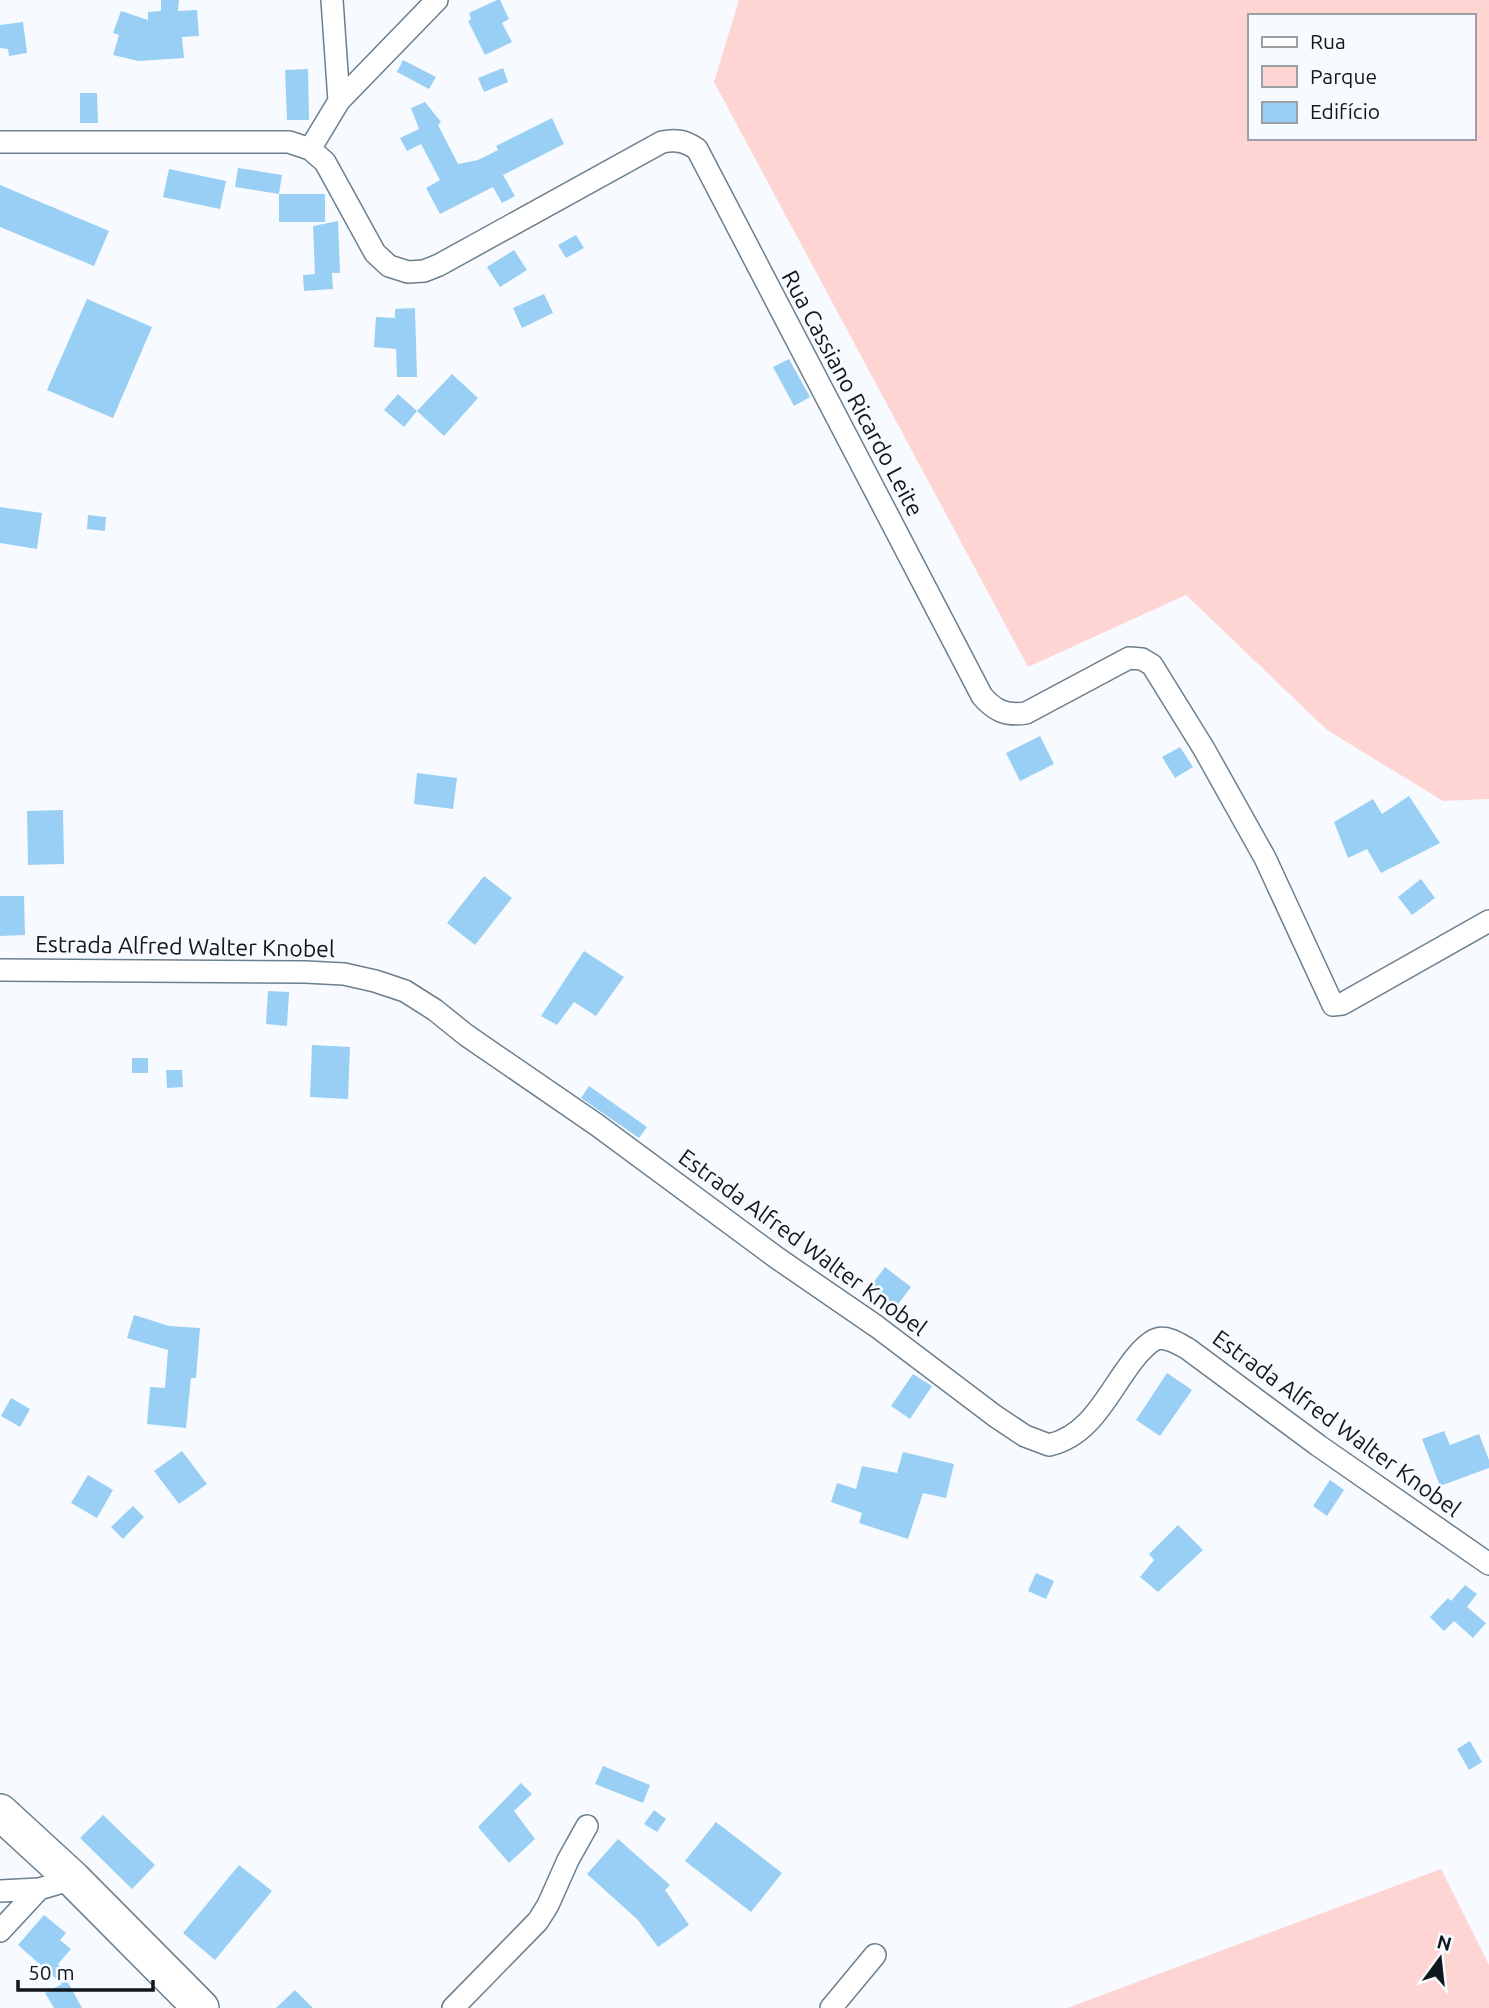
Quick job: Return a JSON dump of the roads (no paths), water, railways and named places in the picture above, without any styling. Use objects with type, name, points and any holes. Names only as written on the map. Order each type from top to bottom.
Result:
[{"type":"main road","points":[[0,1812],[72,1879],[201,2008]]},
{"type":"street","points":[[332,0],[339,102]]},
{"type":"street","points":[[0,142],[289,142],[310,149],[339,102],[438,0]]},
{"type":"street","name":"Rua Cassiano Ricardo Leite","points":[[310,149],[325,162],[376,253],[389,265],[408,272],[424,271],[439,265],[662,142],[680,140],[688,143],[697,149],[982,696],[991,707],[1003,713],[1026,713],[1122,660],[1142,659],[1152,665],[1204,749],[1265,858],[1333,1005],[1342,1004],[1489,921]]},
{"type":"street","name":"Estrada Alfred Walter Knobel","points":[[0,970],[305,972],[365,978],[405,991],[597,1125],[1025,1436],[1049,1444],[1078,1432],[1089,1422],[1134,1359],[1148,1344],[1158,1338],[1171,1340],[1188,1349],[1319,1446],[1489,1564]]},
{"type":"street","points":[[453,2008],[538,1921],[587,1826]]},
{"type":"street","points":[[0,1891],[39,1889],[72,1879]]},
{"type":"street","points":[[0,1931],[39,1889]]},
{"type":"street","points":[[831,2008],[875,1955]]}]
